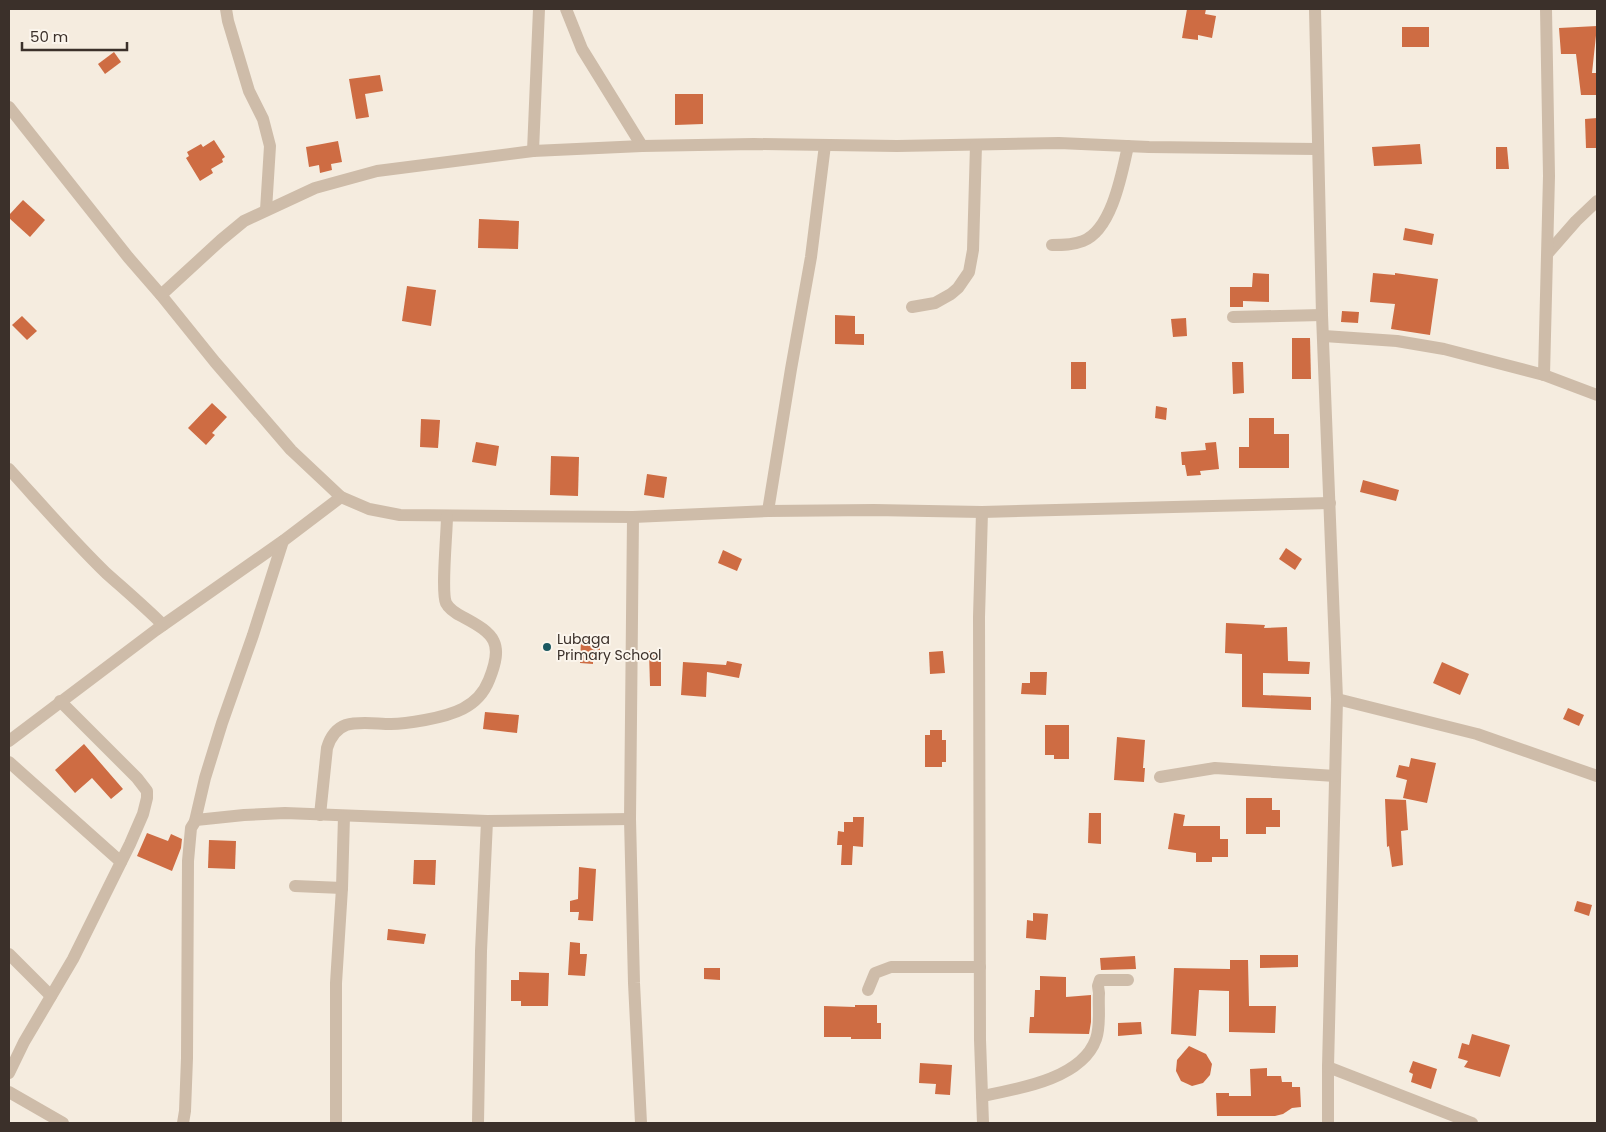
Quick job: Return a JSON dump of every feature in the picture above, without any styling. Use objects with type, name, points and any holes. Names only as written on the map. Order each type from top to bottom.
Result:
[{"type":"street","points":[[226,9],[249,91],[263,119],[270,146],[266,210]]},
{"type":"street","points":[[533,151],[539,9]]},
{"type":"street","points":[[566,9],[582,49],[642,146]]},
{"type":"street","points":[[1315,9],[1322,315],[1338,699],[1328,1123]]},
{"type":"street","points":[[1544,374],[1549,176],[1546,9]]},
{"type":"street","points":[[9,107],[128,257],[291,450],[341,497],[369,509],[400,516],[633,517],[768,511],[982,512],[1330,503]]},
{"type":"street","points":[[161,295],[244,221],[315,188],[377,171],[533,151],[642,146],[754,144],[897,146],[1059,143],[1128,146],[1317,148]]},
{"type":"street","points":[[768,511],[811,257],[825,145]]},
{"type":"street","points":[[912,307],[935,302],[951,294],[958,288],[969,272],[973,250],[976,145]]},
{"type":"street","points":[[1052,244],[1068,245],[1085,241],[1099,228],[1108,214],[1118,190],[1128,146]]},
{"type":"street","points":[[1548,253],[1576,221],[1597,201]]},
{"type":"street","points":[[1233,317],[1322,315]]},
{"type":"street","points":[[1324,336],[1397,341],[1444,349],[1544,374],[1597,395]]},
{"type":"street","points":[[9,469],[75,542],[107,574],[140,601],[163,625]]},
{"type":"street","points":[[9,741],[163,625],[283,541],[341,497]]},
{"type":"street","points":[[982,512],[979,617],[980,967],[983,1123]]},
{"type":"street","points":[[320,815],[327,748],[331,737],[336,731],[345,725],[404,724],[445,716],[471,705],[485,689],[489,680],[496,649],[494,641],[490,634],[482,627],[459,616],[448,607],[445,601],[448,516]]},
{"type":"street","points":[[633,517],[630,819],[634,983],[641,1123]]},
{"type":"street","points":[[182,1123],[185,1111],[187,1058],[188,861],[190,837],[205,778],[222,723],[283,541]]},
{"type":"street","points":[[1338,699],[1478,734],[1597,776]]},
{"type":"street","points":[[9,1073],[24,1042],[73,959],[121,862],[143,814],[147,798],[146,791],[137,778],[60,701]]},
{"type":"street","points":[[9,762],[121,862]]},
{"type":"street","points":[[1160,777],[1215,768],[1335,776]]},
{"type":"street","points":[[195,821],[203,818],[285,813],[487,821],[630,819]]},
{"type":"street","points":[[336,1123],[336,983],[344,816]]},
{"type":"street","points":[[478,1123],[481,950],[487,821]]},
{"type":"street","points":[[295,886],[342,888]]},
{"type":"street","points":[[9,954],[51,996]]},
{"type":"street","points":[[868,990],[875,974],[882,969],[891,967],[980,967]]},
{"type":"street","points":[[982,1096],[1026,1087],[1078,1064],[1092,1048],[1096,1039],[1098,1031],[1098,986],[1100,980],[1128,980]]},
{"type":"street","points":[[1328,1067],[1472,1123]]},
{"type":"street","points":[[9,1092],[63,1123]]},
{"type":"building","points":[[1187,9],[1206,9],[1205,14],[1216,16],[1212,38],[1198,35],[1198,40],[1182,38]]},
{"type":"building","points":[[1597,26],[1592,73],[1597,73],[1597,95],[1581,95],[1576,54],[1561,54],[1559,28]]},
{"type":"building","points":[[1402,27],[1429,27],[1429,47],[1402,47]]},
{"type":"building","points":[[114,52],[121,62],[105,74],[98,64]]},
{"type":"building","points":[[380,75],[383,91],[365,94],[369,117],[356,119],[349,79]]},
{"type":"building","points":[[675,94],[703,94],[703,124],[675,125]]},
{"type":"building","points":[[1597,118],[1597,148],[1586,148],[1585,119]]},
{"type":"building","points":[[214,140],[225,157],[222,159],[223,162],[211,169],[213,173],[200,181],[186,158],[189,156],[187,152],[201,144],[203,147]]},
{"type":"building","points":[[338,141],[342,162],[331,164],[332,170],[320,173],[319,165],[309,167],[306,147]]},
{"type":"building","points":[[1420,144],[1422,164],[1374,166],[1372,147]]},
{"type":"building","points":[[1496,147],[1507,147],[1509,169],[1496,169]]},
{"type":"building","points":[[23,200],[45,220],[30,237],[9,218],[9,215]]},
{"type":"building","points":[[479,219],[519,221],[518,249],[478,248]]},
{"type":"building","points":[[1405,228],[1434,234],[1432,245],[1403,240]]},
{"type":"building","points":[[1253,273],[1269,274],[1269,302],[1243,301],[1243,307],[1230,307],[1230,287],[1252,287]]},
{"type":"building","points":[[1373,273],[1395,275],[1395,273],[1438,279],[1430,335],[1391,329],[1395,304],[1370,302]]},
{"type":"building","points":[[407,286],[436,290],[431,326],[402,321]]},
{"type":"building","points":[[1342,311],[1359,312],[1358,323],[1341,322]]},
{"type":"building","points":[[835,315],[855,316],[855,334],[864,334],[864,345],[835,344]]},
{"type":"building","points":[[22,316],[37,331],[27,340],[12,325]]},
{"type":"building","points":[[1186,318],[1187,336],[1173,337],[1171,319]]},
{"type":"building","points":[[1292,338],[1310,338],[1311,379],[1292,379]]},
{"type":"building","points":[[1071,362],[1086,362],[1086,389],[1071,389]]},
{"type":"building","points":[[1232,362],[1243,362],[1244,393],[1233,394]]},
{"type":"building","points":[[212,403],[227,417],[212,433],[215,435],[206,445],[188,428]]},
{"type":"building","points":[[1156,406],[1167,408],[1166,420],[1155,418]]},
{"type":"building","points":[[1249,418],[1274,418],[1274,434],[1289,434],[1289,468],[1239,468],[1239,447],[1249,447]]},
{"type":"building","points":[[421,419],[440,420],[438,448],[420,447]]},
{"type":"building","points":[[476,442],[499,446],[496,466],[472,462]]},
{"type":"building","points":[[1216,442],[1219,469],[1200,471],[1201,475],[1187,476],[1185,465],[1182,465],[1181,452],[1206,450],[1205,443]]},
{"type":"building","points":[[551,456],[579,457],[578,496],[550,495]]},
{"type":"building","points":[[647,474],[667,477],[664,498],[644,495]]},
{"type":"building","points":[[1363,480],[1399,490],[1396,501],[1360,492]]},
{"type":"building","points":[[1286,548],[1302,559],[1295,570],[1279,559]]},
{"type":"building","points":[[723,550],[742,559],[737,571],[718,563]]},
{"type":"building","points":[[1226,623],[1265,625],[1264,628],[1287,627],[1288,661],[1310,662],[1309,674],[1263,673],[1263,695],[1311,697],[1311,710],[1242,707],[1242,654],[1225,653]]},
{"type":"building","points":[[581,640],[600,641],[600,652],[593,652],[593,664],[580,663]]},
{"type":"building","points":[[649,651],[661,651],[661,686],[650,686]]},
{"type":"building","points":[[943,651],[945,673],[930,674],[929,652]]},
{"type":"building","points":[[727,661],[742,664],[739,678],[707,672],[706,697],[681,695],[683,662],[726,665]]},
{"type":"building","points":[[1442,662],[1469,674],[1460,695],[1433,683]]},
{"type":"building","points":[[1030,672],[1047,672],[1046,695],[1021,694],[1022,683],[1030,683]]},
{"type":"building","points":[[1568,708],[1584,715],[1579,726],[1563,719]]},
{"type":"building","points":[[485,712],[519,715],[517,733],[483,729]]},
{"type":"building","points":[[1045,725],[1069,725],[1069,759],[1054,759],[1054,755],[1045,755]]},
{"type":"building","points":[[930,730],[942,730],[942,740],[946,740],[946,762],[942,762],[942,767],[925,767],[925,735],[930,735]]},
{"type":"building","points":[[1117,737],[1145,740],[1144,782],[1114,780]]},
{"type":"building","points":[[84,744],[123,789],[111,799],[92,778],[75,793],[55,770]]},
{"type":"building","points":[[1411,758],[1436,763],[1427,803],[1403,798],[1407,780],[1396,777],[1399,765],[1409,767]]},
{"type":"building","points":[[1246,798],[1272,798],[1272,810],[1280,810],[1280,827],[1266,827],[1266,834],[1246,834]]},
{"type":"building","points":[[1385,799],[1406,800],[1408,830],[1401,831],[1403,865],[1392,867],[1389,846],[1387,847]]},
{"type":"building","points":[[1089,813],[1101,813],[1101,844],[1088,843]]},
{"type":"building","points":[[1174,813],[1185,815],[1183,826],[1220,826],[1220,839],[1228,839],[1228,857],[1212,857],[1212,862],[1196,862],[1196,853],[1168,849]]},
{"type":"building","points":[[853,817],[864,817],[863,847],[853,846],[852,865],[841,865],[842,845],[837,845],[838,831],[844,832],[844,822],[853,822]]},
{"type":"building","points":[[147,833],[168,841],[171,834],[182,839],[181,848],[172,871],[137,856]]},
{"type":"building","points":[[209,840],[236,841],[235,869],[208,868]]},
{"type":"building","points":[[414,860],[436,860],[435,885],[413,884]]},
{"type":"building","points":[[579,867],[596,869],[593,921],[578,920],[579,912],[570,912],[570,901],[578,899]]},
{"type":"building","points":[[1577,901],[1592,905],[1589,916],[1574,911]]},
{"type":"building","points":[[1033,913],[1048,914],[1046,940],[1026,938],[1027,920],[1033,921]]},
{"type":"building","points":[[388,929],[426,934],[424,944],[387,940]]},
{"type":"building","points":[[570,942],[580,943],[580,954],[587,954],[585,976],[568,975]]},
{"type":"building","points":[[1260,955],[1298,955],[1298,967],[1260,968]]},
{"type":"building","points":[[1135,956],[1136,969],[1101,970],[1100,958]]},
{"type":"building","points":[[1230,960],[1248,960],[1249,1006],[1276,1006],[1275,1033],[1229,1032],[1229,991],[1199,990],[1196,1036],[1171,1034],[1174,968],[1230,969]]},
{"type":"building","points":[[704,968],[720,968],[720,980],[704,979]]},
{"type":"building","points":[[519,972],[549,973],[548,1006],[521,1006],[521,1001],[511,1001],[511,980],[519,980]]},
{"type":"building","points":[[1040,976],[1066,977],[1066,997],[1091,995],[1089,1034],[1029,1033],[1030,1017],[1034,1017],[1035,990],[1040,990]]},
{"type":"building","points":[[855,1005],[877,1005],[877,1023],[881,1023],[881,1039],[824,1037],[824,1006],[855,1007]]},
{"type":"building","points":[[1141,1022],[1142,1034],[1118,1036],[1118,1023]]},
{"type":"building","points":[[1472,1034],[1510,1045],[1500,1077],[1464,1067],[1468,1061],[1458,1058],[1462,1043],[1469,1045]]},
{"type":"building","points":[[1189,1046],[1206,1054],[1212,1064],[1210,1075],[1203,1083],[1192,1086],[1181,1081],[1176,1071],[1177,1060]]},
{"type":"building","points":[[1413,1061],[1437,1069],[1431,1089],[1411,1082],[1413,1074],[1409,1072]]},
{"type":"building","points":[[920,1063],[952,1065],[950,1095],[935,1094],[936,1084],[919,1083]]},
{"type":"building","points":[[1267,1068],[1267,1076],[1281,1076],[1282,1082],[1292,1082],[1292,1087],[1300,1087],[1301,1107],[1292,1108],[1283,1114],[1275,1116],[1217,1116],[1216,1093],[1229,1093],[1229,1096],[1251,1096],[1250,1069]]},
{"type":"place","name":"Lubaga Primary School","points":[[547,647]]}]
